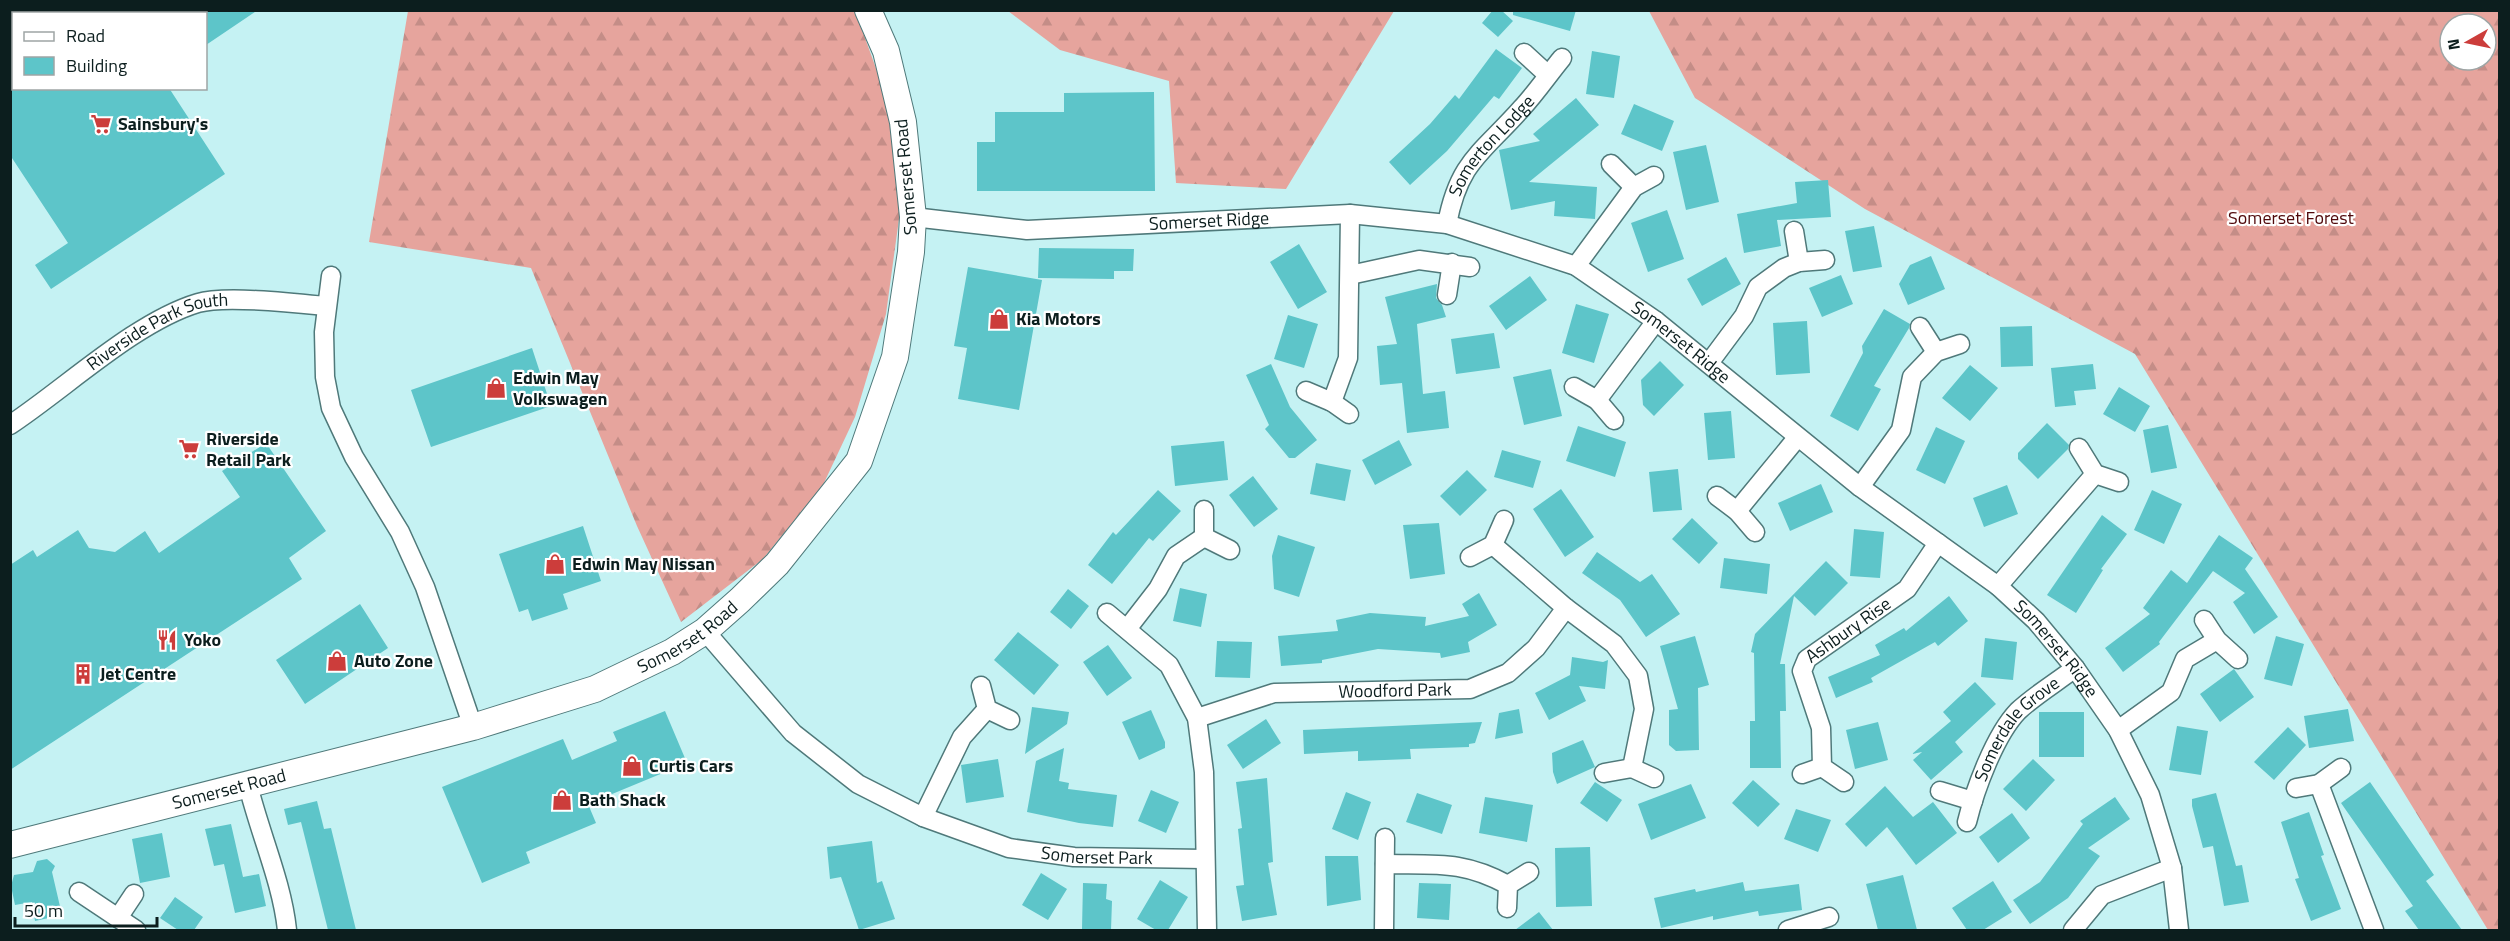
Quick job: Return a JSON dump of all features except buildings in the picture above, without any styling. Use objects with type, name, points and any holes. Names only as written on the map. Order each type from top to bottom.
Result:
[{"type":"street","name":"Somerset Road","points":[[10,845],[473,727],[595,689],[672,652],[705,631],[777,564],[859,461],[895,357],[911,252],[913,217],[903,122],[886,51],[868,10]]},
{"type":"street","points":[[1524,53],[1548,75]]},
{"type":"street","name":"Somerton Lodge","points":[[1447,224],[1453,194],[1471,160],[1521,109],[1562,58]]},
{"type":"street","points":[[1611,164],[1634,187]]},
{"type":"street","points":[[1576,266],[1634,187],[1654,177]]},
{"type":"street","name":"Somerset Ridge","points":[[913,217],[1027,230],[1350,214],[1447,224],[1576,266],[1656,321],[1797,438],[1860,487],[1998,586],[2036,621],[2075,668],[2118,730],[2150,795],[2172,868],[2179,930]]},
{"type":"street","points":[[1332,402],[1348,358],[1350,214]]},
{"type":"street","points":[[1794,231],[1799,262]]},
{"type":"street","points":[[1350,275],[1419,260],[1470,267]]},
{"type":"street","points":[[1709,363],[1744,316],[1758,287],[1784,268],[1799,262],[1825,260]]},
{"type":"street","points":[[1447,295],[1452,263]]},
{"type":"street","points":[[330,276],[325,306],[325,377],[331,408],[354,457],[400,532],[425,587],[473,727]]},
{"type":"street","name":"Riverside Park South","points":[[10,425],[110,352],[157,322],[199,302],[279,302],[325,306]]},
{"type":"street","points":[[1597,400],[1656,321]]},
{"type":"street","points":[[1920,327],[1936,352]]},
{"type":"street","points":[[1860,487],[1900,430],[1912,377],[1936,352],[1960,344]]},
{"type":"street","points":[[1574,387],[1597,400],[1614,420]]},
{"type":"street","points":[[1306,391],[1332,402],[1349,414]]},
{"type":"street","points":[[1737,512],[1797,438]]},
{"type":"street","points":[[2079,448],[2095,474],[2120,482]]},
{"type":"street","points":[[1998,586],[2095,474]]},
{"type":"street","points":[[1717,496],[1737,512],[1755,532]]},
{"type":"street","points":[[1204,510],[1204,537]]},
{"type":"street","points":[[1470,557],[1493,545],[1504,520]]},
{"type":"street","points":[[1204,537],[1230,550]]},
{"type":"street","points":[[1127,629],[1158,589],[1176,556],[1204,537]]},
{"type":"street","name":"Ashbury Rise","points":[[1821,766],[1821,728],[1802,671],[1807,659],[1907,589],[1938,543]]},
{"type":"street","points":[[1493,545],[1566,608],[1614,644],[1638,676],[1644,709],[1632,768]]},
{"type":"street","name":"Woodford Park","points":[[1197,718],[1274,693],[1470,689],[1508,672],[1536,648],[1566,608]]},
{"type":"street","points":[[1107,613],[1169,665],[1197,718],[1204,772],[1207,930]]},
{"type":"street","points":[[2204,620],[2217,640],[2238,659]]},
{"type":"street","name":"Somerset Park","points":[[705,631],[793,733],[858,784],[923,817],[1009,848],[1074,857],[1204,859]]},
{"type":"street","points":[[2118,730],[2171,692],[2185,659],[2217,640]]},
{"type":"street","name":"Somerdale Grove","points":[[1967,822],[1973,801],[1998,741],[2018,712],[2075,668]]},
{"type":"street","points":[[981,686],[987,709],[1010,720]]},
{"type":"street","points":[[923,817],[962,736],[987,709]]},
{"type":"street","points":[[1802,774],[1821,766],[1844,782]]},
{"type":"street","points":[[1604,773],[1632,768],[1654,778]]},
{"type":"street","points":[[2296,788],[2319,784],[2341,768]]},
{"type":"street","points":[[2319,784],[2368,928]]},
{"type":"street","points":[[248,785],[264,845],[284,901],[287,930]]},
{"type":"street","name":"Somerdale Grove","points":[[1940,791],[1973,801]]},
{"type":"street","points":[[1384,930],[1385,838]]},
{"type":"street","points":[[1385,864],[1459,865],[1491,876],[1508,885]]},
{"type":"street","points":[[2073,930],[2102,895],[2172,868]]},
{"type":"street","points":[[1508,885],[1529,872]]},
{"type":"street","points":[[1507,908],[1508,885]]},
{"type":"street","points":[[79,892],[136,930]]},
{"type":"street","points":[[118,918],[134,894]]},
{"type":"street","points":[[1788,930],[1829,917]]},
{"type":"green space","points":[[855,10],[887,99],[902,197],[886,314],[855,417],[823,485],[763,559],[681,622],[637,526],[531,268],[369,242],[408,11]]},
{"type":"green space","points":[[1008,11],[1394,11],[1286,189],[1176,183],[1169,81],[1060,50]]},
{"type":"green space","name":"Somerset Forest","points":[[1649,11],[2499,11],[2499,930],[2488,930],[2135,354],[1865,209],[1695,98]]},
{"type":"place","name":"Sainsbury's","points":[[101,124]]},
{"type":"place","name":"Kia Motors","points":[[999,319]]},
{"type":"place","name":"Edwin May Volkswagen","points":[[496,388]]},
{"type":"place","name":"Riverside Retail Park","points":[[189,449]]},
{"type":"place","name":"Edwin May Nissan","points":[[555,564]]},
{"type":"place","name":"Yoko","points":[[167,640]]},
{"type":"place","name":"Auto Zone","points":[[337,661]]},
{"type":"place","name":"Jet Centre","points":[[83,674]]},
{"type":"place","name":"Curtis Cars","points":[[632,766]]},
{"type":"place","name":"Bath Shack","points":[[562,800]]}]
